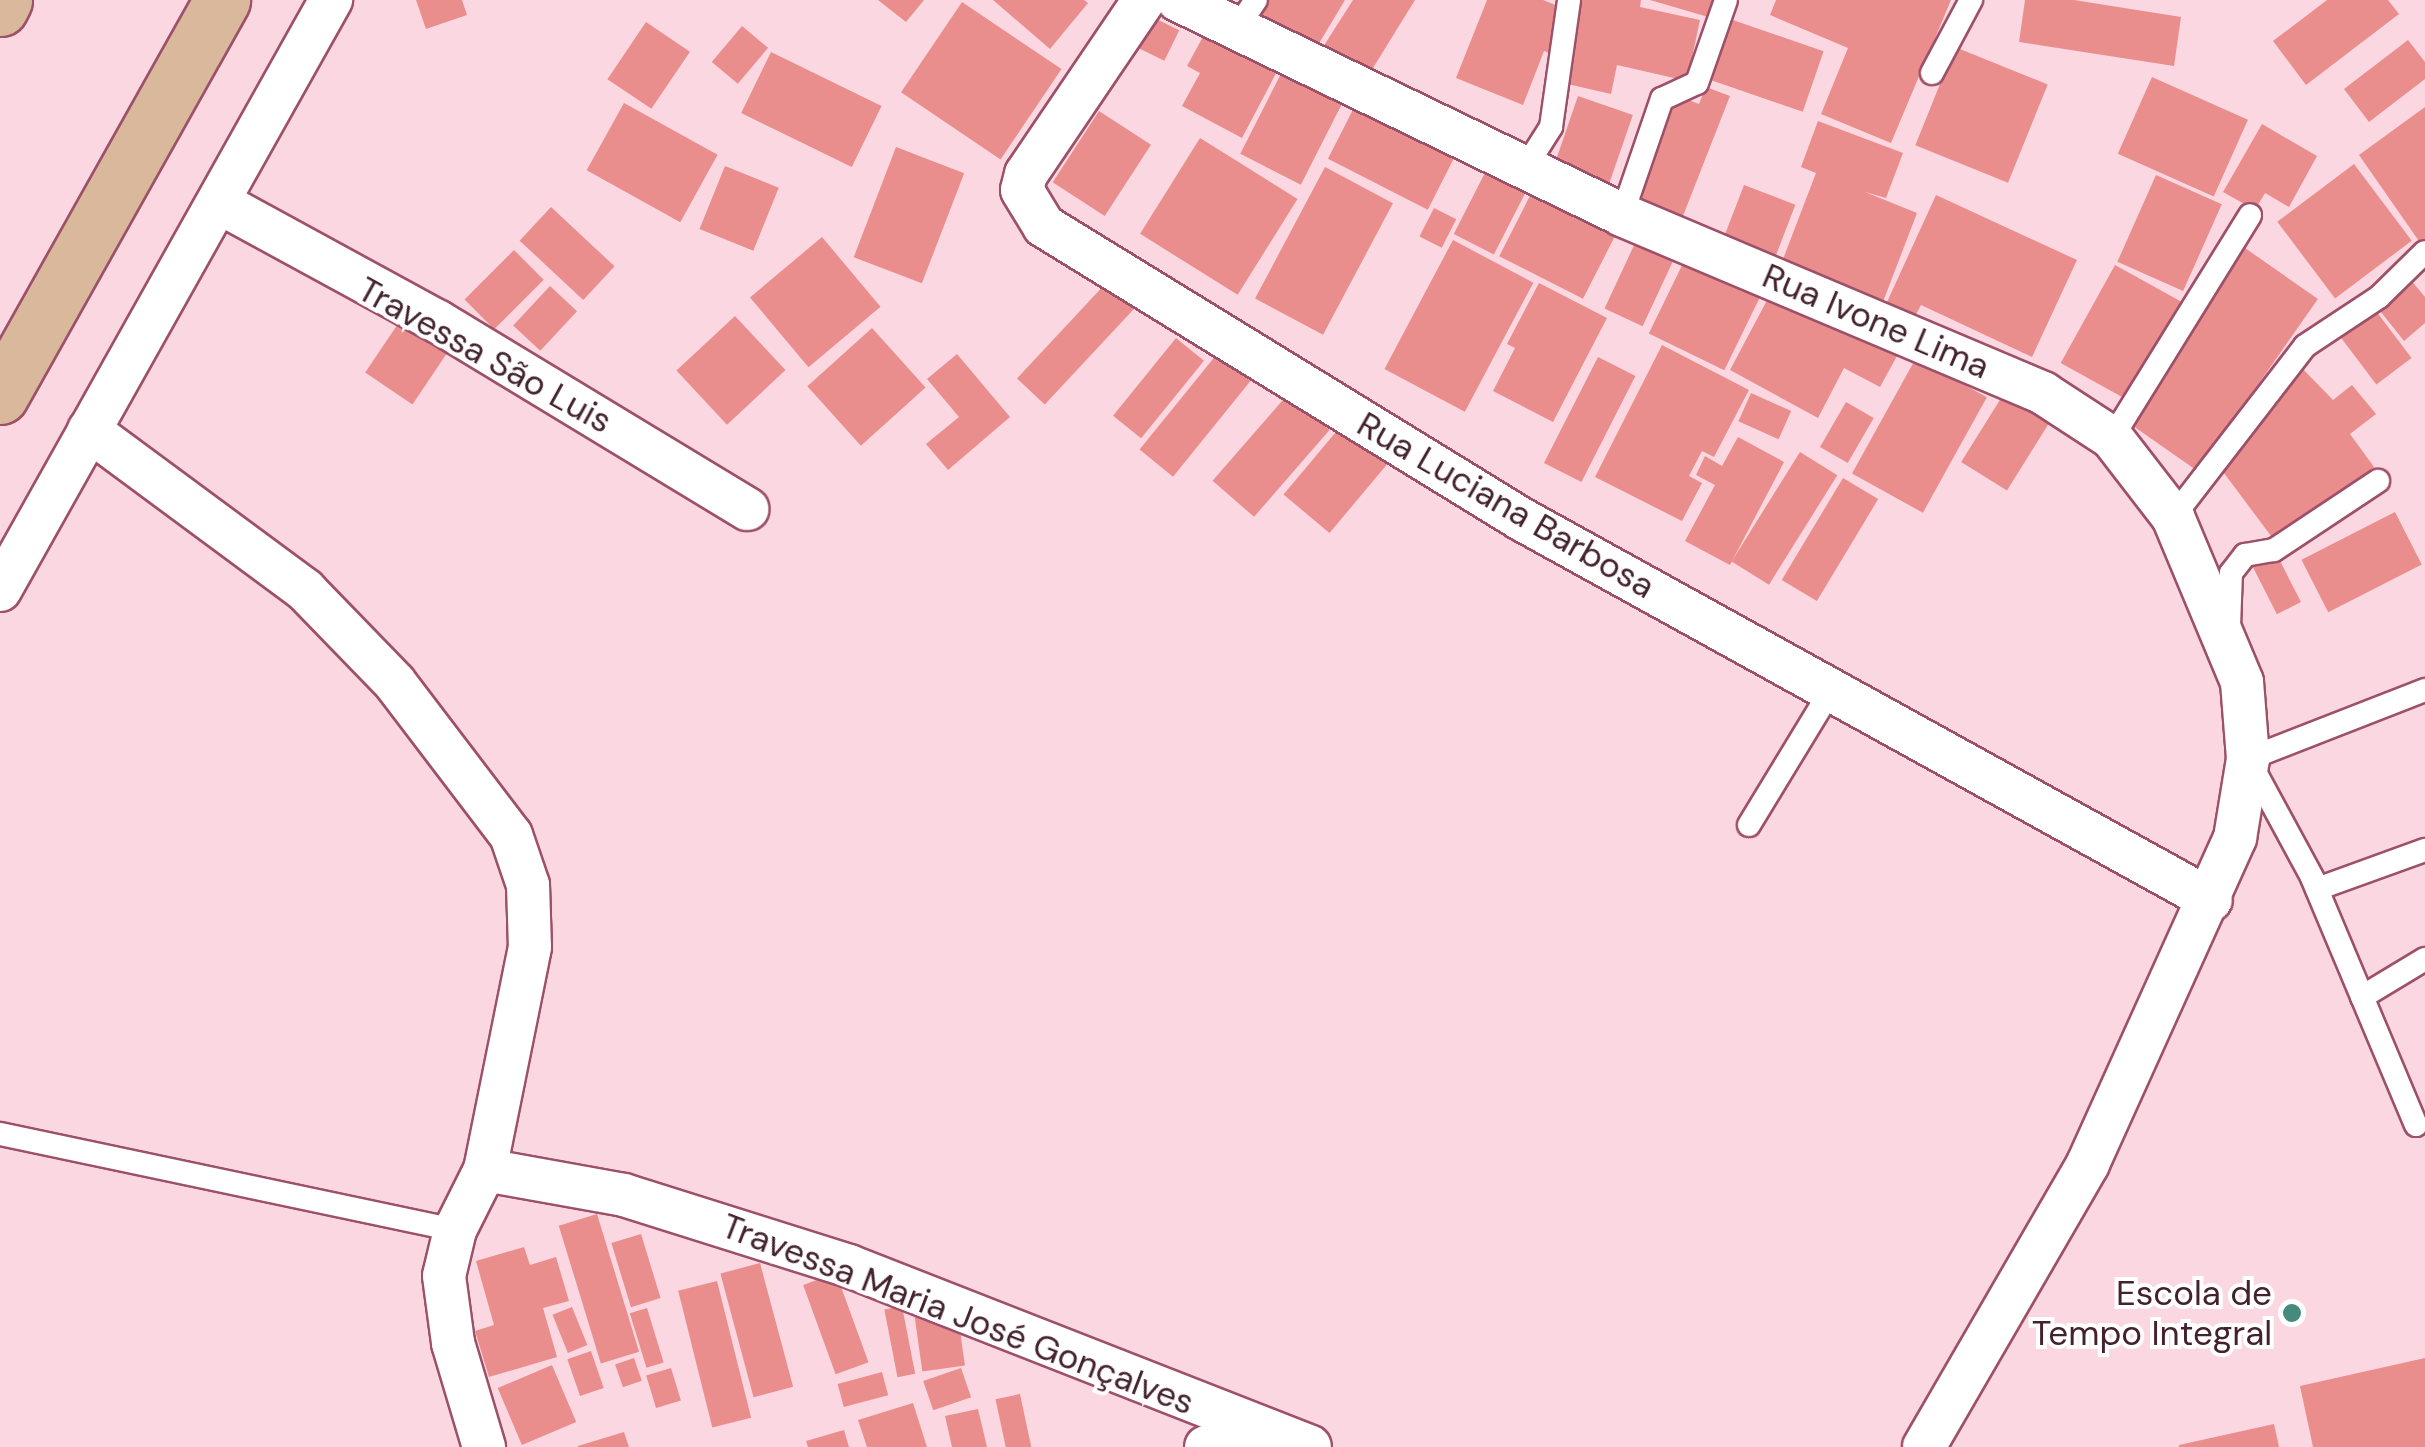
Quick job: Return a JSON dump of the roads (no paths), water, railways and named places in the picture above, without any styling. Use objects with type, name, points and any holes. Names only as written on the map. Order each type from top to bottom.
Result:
[{"type":"main road","points":[[0,8],[4,0]]},
{"type":"main road","points":[[0,396],[222,0]]},
{"type":"street","points":[[0,590],[222,204],[331,0]]},
{"type":"street","name":"Rua Luciana Barbosa","points":[[1144,0],[1026,174],[1022,190],[1044,226],[1521,519],[2211,900]]},
{"type":"street","name":"Rua Ivone Lima","points":[[1178,0],[1245,15],[1526,168],[1622,215],[2043,393],[2112,438],[2173,517],[2242,682],[2248,759],[2235,838],[2211,900],[2088,1164],[1924,1447]]},
{"type":"street","name":"Travessa São Luis","points":[[222,204],[437,321],[747,509]]},
{"type":"street","points":[[89,430],[305,590],[395,683],[511,835],[528,885],[530,946],[485,1170],[455,1230],[444,1276],[453,1343],[484,1447]]},
{"type":"street","name":"Travessa Maria José Gonçalves","points":[[485,1170],[624,1196],[848,1266],[1310,1447]]},
{"type":"street","points":[[1206,1447],[1261,1429]]},
{"type":"lane","points":[[1526,168],[1551,128],[1569,0]]},
{"type":"lane","points":[[1622,215],[1662,99],[1697,83],[1726,0]]},
{"type":"lane","points":[[1932,73],[1971,0]]},
{"type":"lane","points":[[2112,438],[2250,215]]},
{"type":"lane","points":[[2173,517],[2305,346],[2378,297],[2425,252]]},
{"type":"lane","points":[[2229,650],[2231,573],[2246,555],[2274,550],[2378,481]]},
{"type":"lane","points":[[1748,825],[1831,690]]},
{"type":"lane","points":[[2416,1125],[2317,889],[2248,759],[2425,690]]},
{"type":"lane","points":[[2317,889],[2425,850]]},
{"type":"lane","points":[[2362,997],[2425,959]]},
{"type":"lane","points":[[0,1134],[455,1230]]},
{"type":"place","name":"Escola de Tempo Integral","points":[[2292,1313]]}]
